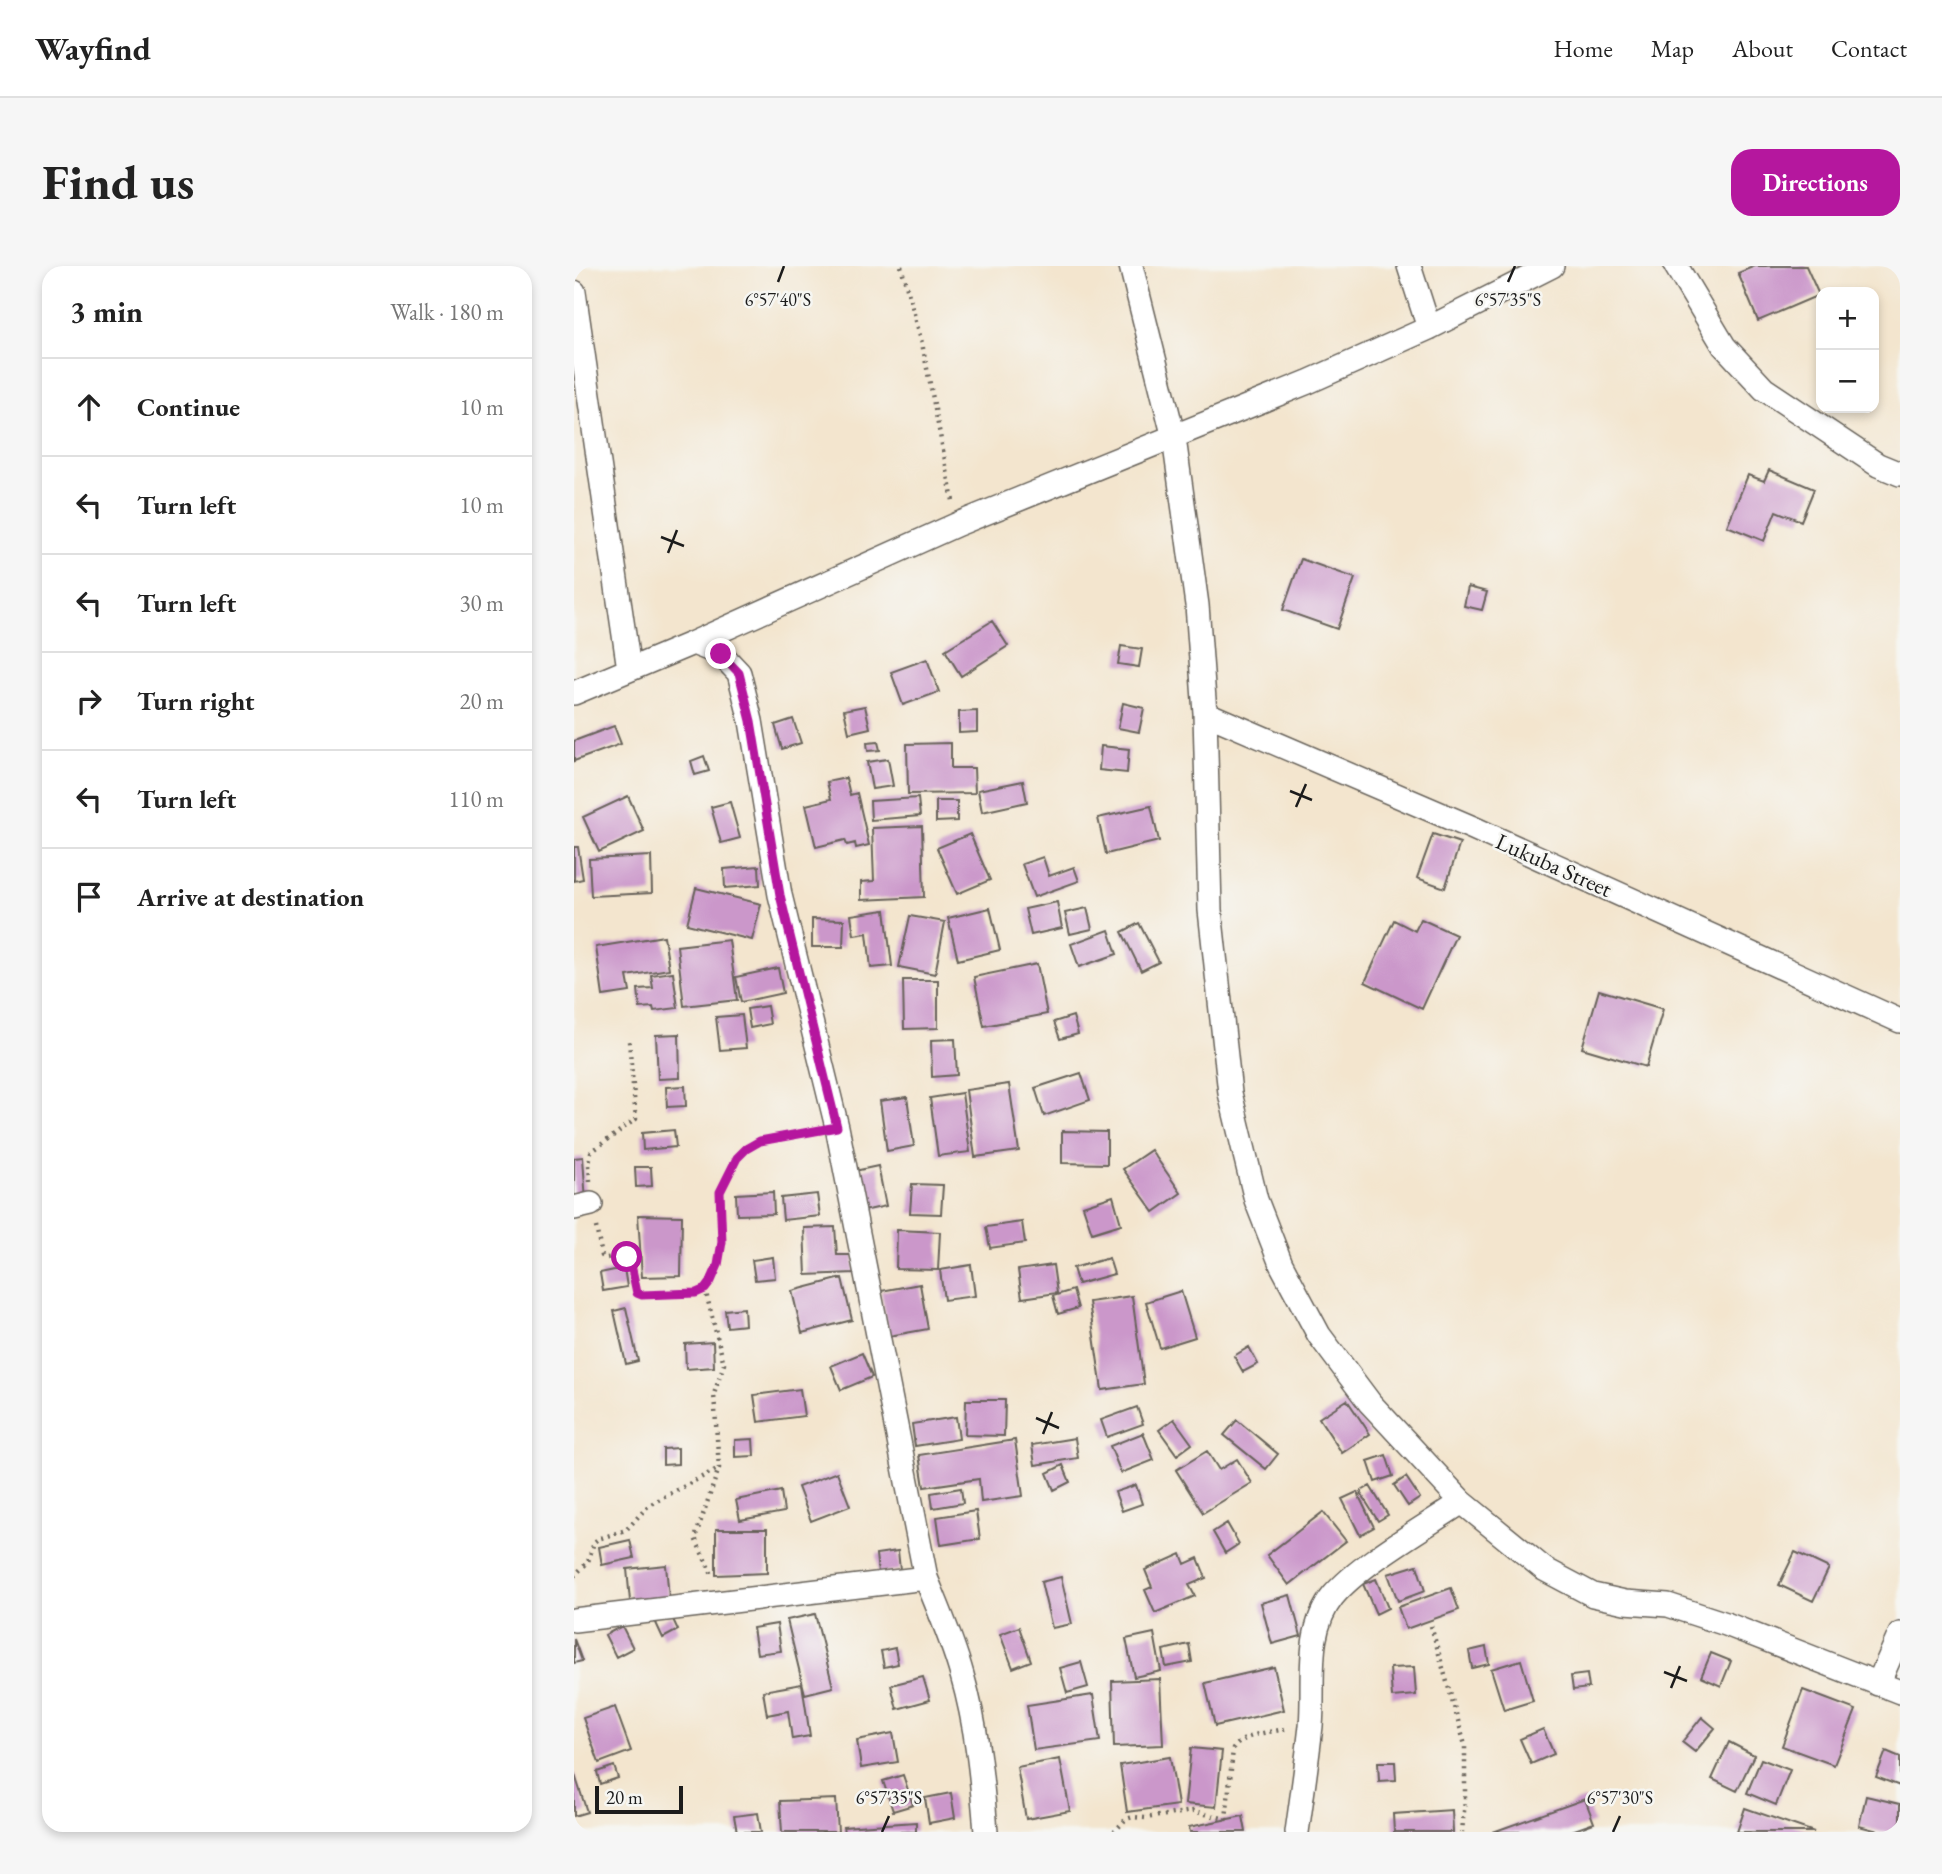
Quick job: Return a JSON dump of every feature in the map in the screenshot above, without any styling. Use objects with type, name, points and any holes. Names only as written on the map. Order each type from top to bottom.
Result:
[{"type":"street","points":[[1131,266],[1174,438],[1196,605],[1205,713],[1210,910],[1230,1094],[1256,1200],[1281,1264],[1319,1335],[1370,1402],[1462,1502],[1544,1569],[1593,1595],[1625,1602],[1668,1605],[1900,1692]]},
{"type":"street","points":[[1409,266],[1429,328]]},
{"type":"street","points":[[574,693],[693,643],[958,524],[1174,438],[1429,328],[1552,266]]},
{"type":"street","points":[[1676,266],[1724,346],[1764,388],[1878,465],[1900,474]]},
{"type":"street","points":[[574,292],[629,669]]},
{"type":"street","points":[[693,643],[721,654],[739,673],[751,721],[780,895],[837,1127],[856,1235],[926,1578],[949,1633],[963,1679],[982,1777],[986,1832]]},
{"type":"street","name":"Lukuba Street","points":[[1205,713],[1473,828],[1900,1021]]},
{"type":"street","points":[[1297,1832],[1311,1723],[1313,1651],[1319,1620],[1333,1597],[1367,1566],[1462,1502]]},
{"type":"street","points":[[574,1620],[926,1578]]},
{"type":"street","points":[[1878,1684],[1900,1634]]},
{"type":"path","points":[[901,266],[922,343],[958,524]]},
{"type":"path","points":[[629,1041],[637,1116],[634,1122],[592,1152],[583,1206],[602,1256],[607,1258],[622,1255],[630,1260],[637,1293],[696,1293],[705,1289],[718,1265],[722,1242],[720,1192],[737,1158],[746,1149],[760,1141],[837,1127]]},
{"type":"path","points":[[705,1289],[724,1364],[714,1394],[719,1468],[695,1538],[716,1584],[747,1601]]},
{"type":"path","points":[[574,1576],[588,1562],[594,1542],[598,1539],[626,1530],[643,1509],[719,1468]]},
{"type":"path","points":[[1431,1626],[1465,1745],[1462,1832]]},
{"type":"path","points":[[1114,1832],[1126,1819],[1133,1817],[1145,1818],[1193,1811],[1226,1819],[1233,1749],[1239,1741],[1311,1723]]},
{"type":"building","points":[[1755,266],[1806,266],[1816,288],[1816,296],[1758,321],[1738,273]]},
{"type":"building","points":[[1769,470],[1814,489],[1801,521],[1776,511],[1764,541],[1727,526],[1748,475],[1764,481]]},
{"type":"building","points":[[1301,559],[1355,578],[1337,629],[1283,610]]},
{"type":"building","points":[[1468,587],[1487,592],[1482,610],[1464,606]]},
{"type":"building","points":[[992,621],[1008,646],[961,676],[945,650]]},
{"type":"building","points":[[1121,646],[1142,649],[1139,667],[1118,664]]},
{"type":"building","points":[[927,659],[939,692],[903,705],[891,672]]},
{"type":"building","points":[[1123,703],[1144,708],[1139,732],[1118,728]]},
{"type":"building","points":[[865,706],[870,728],[849,733],[844,710]]},
{"type":"building","points":[[977,711],[977,732],[959,733],[959,712]]},
{"type":"building","points":[[793,719],[801,743],[782,749],[775,725]]},
{"type":"building","points":[[614,726],[621,744],[574,761],[574,741]]},
{"type":"building","points":[[878,742],[880,750],[868,751],[867,743]]},
{"type":"building","points":[[951,743],[951,768],[974,768],[975,793],[908,794],[907,744]]},
{"type":"building","points":[[1101,746],[1129,749],[1127,773],[1099,770]]},
{"type":"building","points":[[704,756],[709,771],[695,775],[691,761]]},
{"type":"building","points":[[888,759],[893,786],[872,789],[867,762]]},
{"type":"building","points":[[846,778],[850,795],[857,793],[869,845],[856,848],[855,843],[847,845],[845,840],[816,847],[806,805],[831,799],[827,782]]},
{"type":"building","points":[[1023,781],[1027,802],[982,812],[978,790]]},
{"type":"building","points":[[628,796],[644,831],[599,852],[583,817]]},
{"type":"building","points":[[918,798],[920,816],[871,820],[870,801]]},
{"type":"building","points":[[936,801],[957,801],[957,821],[936,822]]},
{"type":"building","points":[[730,802],[740,838],[721,843],[711,807]]},
{"type":"building","points":[[1151,806],[1159,841],[1106,854],[1098,818]]},
{"type":"building","points":[[922,826],[924,897],[861,900],[861,882],[874,881],[872,828]]},
{"type":"building","points":[[970,834],[990,880],[957,894],[937,848]]},
{"type":"building","points":[[1433,834],[1460,843],[1445,888],[1417,878]]},
{"type":"building","points":[[574,847],[578,847],[583,879],[574,881]]},
{"type":"building","points":[[651,856],[652,893],[591,896],[589,859]]},
{"type":"building","points":[[1043,857],[1049,876],[1074,867],[1079,881],[1034,897],[1022,864]]},
{"type":"building","points":[[759,866],[760,885],[725,888],[724,869]]},
{"type":"building","points":[[696,888],[761,904],[752,940],[687,924]]},
{"type":"building","points":[[1057,902],[1062,928],[1031,935],[1025,909]]},
{"type":"building","points":[[990,908],[1000,950],[958,960],[948,918]]},
{"type":"building","points":[[1087,908],[1092,929],[1070,934],[1065,913]]},
{"type":"building","points":[[885,910],[892,966],[871,968],[867,933],[854,935],[851,915]]},
{"type":"building","points":[[910,916],[945,922],[935,974],[899,967]]},
{"type":"building","points":[[812,919],[844,920],[843,947],[812,947]]},
{"type":"building","points":[[1421,919],[1456,935],[1422,1009],[1365,982],[1394,920],[1415,931]]},
{"type":"building","points":[[1139,923],[1159,962],[1141,971],[1122,932]]},
{"type":"building","points":[[1109,930],[1117,954],[1079,967],[1071,944]]},
{"type":"building","points":[[664,936],[669,969],[627,976],[630,992],[603,996],[596,947]]},
{"type":"building","points":[[729,940],[737,1000],[684,1006],[677,946]]},
{"type":"building","points":[[1037,964],[1047,1014],[984,1026],[974,977]]},
{"type":"building","points":[[778,968],[783,993],[741,1002],[736,977]]},
{"type":"building","points":[[673,972],[678,1008],[654,1011],[653,1007],[640,1008],[638,989],[653,988],[651,975]]},
{"type":"building","points":[[903,980],[938,980],[938,1028],[904,1029]]},
{"type":"building","points":[[1599,990],[1663,1009],[1646,1067],[1582,1048]]},
{"type":"building","points":[[767,1006],[770,1024],[750,1028],[747,1009]]},
{"type":"building","points":[[742,1015],[746,1048],[720,1050],[716,1017]]},
{"type":"building","points":[[1073,1016],[1078,1034],[1060,1039],[1054,1022]]},
{"type":"building","points":[[679,1034],[680,1078],[658,1079],[656,1035]]},
{"type":"building","points":[[955,1039],[957,1075],[932,1077],[931,1040]]},
{"type":"building","points":[[1081,1073],[1090,1100],[1044,1116],[1035,1088]]},
{"type":"building","points":[[1009,1084],[1019,1151],[975,1157],[966,1090]]},
{"type":"building","points":[[685,1086],[686,1106],[667,1107],[666,1087]]},
{"type":"building","points":[[962,1093],[970,1152],[938,1156],[930,1098]]},
{"type":"building","points":[[907,1097],[914,1146],[887,1151],[880,1101]]},
{"type":"building","points":[[674,1130],[676,1147],[643,1150],[642,1133]]},
{"type":"building","points":[[1062,1131],[1107,1132],[1107,1164],[1062,1163]]},
{"type":"building","points":[[1151,1150],[1181,1193],[1154,1212],[1123,1169]]},
{"type":"building","points":[[583,1157],[586,1203],[574,1203],[574,1158]]},
{"type":"building","points":[[878,1166],[886,1206],[859,1212],[850,1172]]},
{"type":"building","points":[[635,1167],[651,1167],[652,1186],[636,1187]]},
{"type":"building","points":[[912,1184],[943,1185],[941,1214],[910,1213]]},
{"type":"building","points":[[773,1192],[774,1214],[737,1215],[736,1194]]},
{"type":"building","points":[[817,1194],[820,1216],[783,1220],[781,1198]]},
{"type":"building","points":[[1113,1196],[1121,1224],[1092,1233],[1083,1206]]},
{"type":"building","points":[[638,1215],[682,1216],[681,1276],[642,1277]]},
{"type":"building","points":[[1022,1222],[1025,1243],[990,1248],[986,1227]]},
{"type":"building","points":[[835,1227],[837,1255],[854,1255],[854,1273],[806,1275],[804,1228]]},
{"type":"building","points":[[897,1230],[940,1232],[938,1270],[896,1269]]},
{"type":"building","points":[[773,1257],[775,1278],[755,1280],[752,1260]]},
{"type":"building","points":[[1109,1258],[1114,1274],[1078,1284],[1073,1268]]},
{"type":"building","points":[[971,1265],[975,1296],[944,1300],[940,1270]]},
{"type":"building","points":[[1053,1265],[1057,1293],[1022,1298],[1018,1270]]},
{"type":"building","points":[[624,1268],[627,1287],[603,1291],[600,1273]]},
{"type":"building","points":[[842,1278],[852,1320],[802,1333],[792,1291]]},
{"type":"building","points":[[920,1284],[928,1329],[889,1336],[881,1291]]},
{"type":"building","points":[[1073,1290],[1078,1308],[1058,1314],[1053,1296]]},
{"type":"building","points":[[1181,1291],[1195,1337],[1160,1348],[1146,1302]]},
{"type":"building","points":[[1132,1296],[1144,1384],[1102,1390],[1089,1302]]},
{"type":"building","points":[[626,1308],[638,1361],[626,1364],[614,1311]]},
{"type":"building","points":[[744,1308],[745,1325],[727,1327],[725,1310]]},
{"type":"building","points":[[713,1342],[714,1367],[686,1369],[685,1344]]},
{"type":"building","points":[[1249,1347],[1258,1364],[1243,1372],[1234,1356]]},
{"type":"building","points":[[862,1353],[872,1377],[841,1390],[831,1366]]},
{"type":"building","points":[[800,1389],[804,1416],[758,1422],[754,1395]]},
{"type":"building","points":[[966,1400],[1005,1400],[1004,1436],[965,1435]]},
{"type":"building","points":[[1347,1400],[1370,1434],[1342,1453],[1319,1418]]},
{"type":"building","points":[[1137,1407],[1143,1424],[1107,1437],[1101,1420]]},
{"type":"building","points":[[956,1417],[959,1439],[915,1446],[912,1424]]},
{"type":"building","points":[[1174,1419],[1192,1444],[1177,1455],[1159,1430]]},
{"type":"building","points":[[1237,1420],[1278,1454],[1266,1469],[1224,1435]]},
{"type":"building","points":[[1143,1433],[1154,1460],[1121,1473],[1110,1446]]},
{"type":"building","points":[[1075,1438],[1078,1458],[1035,1465],[1032,1445]]},
{"type":"building","points":[[753,1439],[754,1456],[735,1457],[735,1440]]},
{"type":"building","points":[[1015,1440],[1023,1496],[981,1502],[979,1479],[924,1487],[919,1455]]},
{"type":"building","points":[[678,1448],[678,1464],[663,1465],[663,1449]]},
{"type":"building","points":[[1207,1451],[1219,1470],[1237,1459],[1252,1483],[1203,1513],[1176,1470]]},
{"type":"building","points":[[1386,1455],[1393,1476],[1375,1482],[1368,1461]]},
{"type":"building","points":[[1063,1465],[1070,1482],[1054,1490],[1047,1473]]},
{"type":"building","points":[[837,1472],[850,1506],[811,1521],[798,1487]]},
{"type":"building","points":[[1406,1477],[1420,1498],[1408,1506],[1394,1485]]},
{"type":"building","points":[[1136,1485],[1142,1504],[1122,1511],[1115,1492]]},
{"type":"building","points":[[1370,1486],[1388,1515],[1378,1521],[1360,1492]]},
{"type":"building","points":[[961,1488],[963,1503],[933,1508],[931,1493]]},
{"type":"building","points":[[781,1491],[784,1512],[740,1520],[736,1500]]},
{"type":"building","points":[[1357,1492],[1374,1527],[1360,1535],[1342,1499]]},
{"type":"building","points":[[976,1511],[980,1539],[941,1545],[937,1517]]},
{"type":"building","points":[[1323,1512],[1346,1541],[1289,1585],[1267,1555]]},
{"type":"building","points":[[1227,1523],[1239,1544],[1225,1553],[1213,1532]]},
{"type":"building","points":[[716,1529],[767,1529],[767,1573],[716,1575]]},
{"type":"building","points":[[630,1540],[634,1558],[602,1565],[599,1547]]},
{"type":"building","points":[[898,1551],[900,1570],[878,1573],[876,1554]]},
{"type":"building","points":[[1795,1552],[1829,1568],[1813,1601],[1779,1585]]},
{"type":"building","points":[[1181,1554],[1185,1564],[1198,1558],[1206,1578],[1189,1585],[1195,1596],[1155,1613],[1145,1590],[1152,1587],[1145,1570]]},
{"type":"building","points":[[666,1565],[669,1598],[630,1601],[627,1569]]},
{"type":"building","points":[[1417,1565],[1425,1591],[1398,1601],[1388,1574]]},
{"type":"building","points":[[1061,1577],[1072,1624],[1052,1628],[1041,1582]]},
{"type":"building","points":[[1376,1579],[1388,1608],[1376,1614],[1363,1584]]},
{"type":"building","points":[[1451,1588],[1459,1610],[1406,1629],[1398,1607]]},
{"type":"building","points":[[1290,1595],[1301,1636],[1272,1644],[1261,1603]]},
{"type":"building","points":[[815,1614],[833,1687],[805,1694],[787,1620]]},
{"type":"building","points":[[671,1615],[678,1630],[663,1638],[656,1623]]},
{"type":"building","points":[[777,1624],[781,1651],[757,1654],[753,1628]]},
{"type":"building","points":[[622,1626],[633,1648],[616,1657],[605,1635]]},
{"type":"building","points":[[1019,1627],[1031,1661],[1013,1668],[1000,1634]]},
{"type":"building","points":[[1154,1633],[1161,1671],[1134,1677],[1126,1639]]},
{"type":"building","points":[[574,1639],[582,1661],[574,1663]]},
{"type":"building","points":[[1189,1644],[1192,1662],[1166,1667],[1163,1650]]},
{"type":"building","points":[[1486,1647],[1489,1664],[1472,1668],[1469,1651]]},
{"type":"building","points":[[895,1648],[898,1664],[884,1667],[881,1651]]},
{"type":"building","points":[[1711,1653],[1731,1661],[1721,1686],[1701,1677]]},
{"type":"building","points":[[1521,1660],[1533,1701],[1504,1710],[1491,1669]]},
{"type":"building","points":[[1081,1662],[1088,1687],[1067,1693],[1060,1668]]},
{"type":"building","points":[[1274,1667],[1284,1710],[1215,1726],[1205,1683]]},
{"type":"building","points":[[1414,1667],[1416,1695],[1392,1697],[1390,1668]]},
{"type":"building","points":[[1587,1674],[1589,1688],[1573,1690],[1571,1676]]},
{"type":"building","points":[[923,1677],[930,1700],[897,1709],[891,1685]]},
{"type":"building","points":[[1160,1679],[1163,1745],[1114,1747],[1112,1681]]},
{"type":"building","points":[[802,1684],[810,1736],[792,1739],[788,1711],[767,1715],[763,1691]]},
{"type":"building","points":[[1803,1690],[1856,1710],[1834,1765],[1782,1746]]},
{"type":"building","points":[[1093,1695],[1100,1741],[1034,1750],[1027,1705]]},
{"type":"building","points":[[615,1707],[631,1751],[599,1763],[583,1718]]},
{"type":"building","points":[[1702,1717],[1715,1728],[1695,1752],[1682,1742]]},
{"type":"building","points":[[1543,1729],[1554,1754],[1531,1764],[1520,1739]]},
{"type":"building","points":[[893,1733],[898,1762],[861,1768],[857,1740]]},
{"type":"building","points":[[1729,1742],[1754,1755],[1737,1791],[1712,1779]]},
{"type":"building","points":[[1191,1748],[1222,1751],[1216,1807],[1185,1804]]},
{"type":"building","points":[[1886,1751],[1900,1757],[1900,1786],[1876,1777]]},
{"type":"building","points":[[1170,1757],[1178,1805],[1127,1812],[1120,1765]]},
{"type":"building","points":[[1060,1759],[1070,1811],[1026,1819],[1017,1767]]},
{"type":"building","points":[[1761,1759],[1790,1770],[1776,1805],[1747,1793]]},
{"type":"building","points":[[1378,1762],[1395,1762],[1396,1780],[1379,1781]]},
{"type":"building","points":[[614,1766],[618,1778],[600,1784],[597,1772]]},
{"type":"building","points":[[574,1772],[587,1812],[574,1816]]},
{"type":"building","points":[[903,1775],[913,1805],[893,1811],[883,1781]]},
{"type":"building","points":[[951,1793],[955,1818],[929,1823],[925,1798]]},
{"type":"building","points":[[1866,1796],[1900,1804],[1900,1832],[1882,1832],[1859,1826]]},
{"type":"building","points":[[836,1799],[838,1832],[782,1832],[780,1801]]},
{"type":"building","points":[[1585,1799],[1594,1823],[1569,1832],[1493,1832]]},
{"type":"building","points":[[1745,1808],[1814,1832],[1737,1832]]},
{"type":"building","points":[[1452,1810],[1453,1832],[1394,1832],[1393,1814]]},
{"type":"building","points":[[758,1813],[761,1832],[737,1832],[734,1816]]},
{"type":"building","points":[[1243,1816],[1246,1832],[1190,1832],[1189,1827]]},
{"type":"building","points":[[916,1822],[916,1832],[844,1832],[843,1827]]},
{"type":"route","points":[[627,1257],[637,1293],[696,1293],[705,1289],[718,1265],[722,1242],[720,1192],[737,1158],[760,1141],[837,1127],[780,895],[751,721],[739,673],[721,654]]}]
